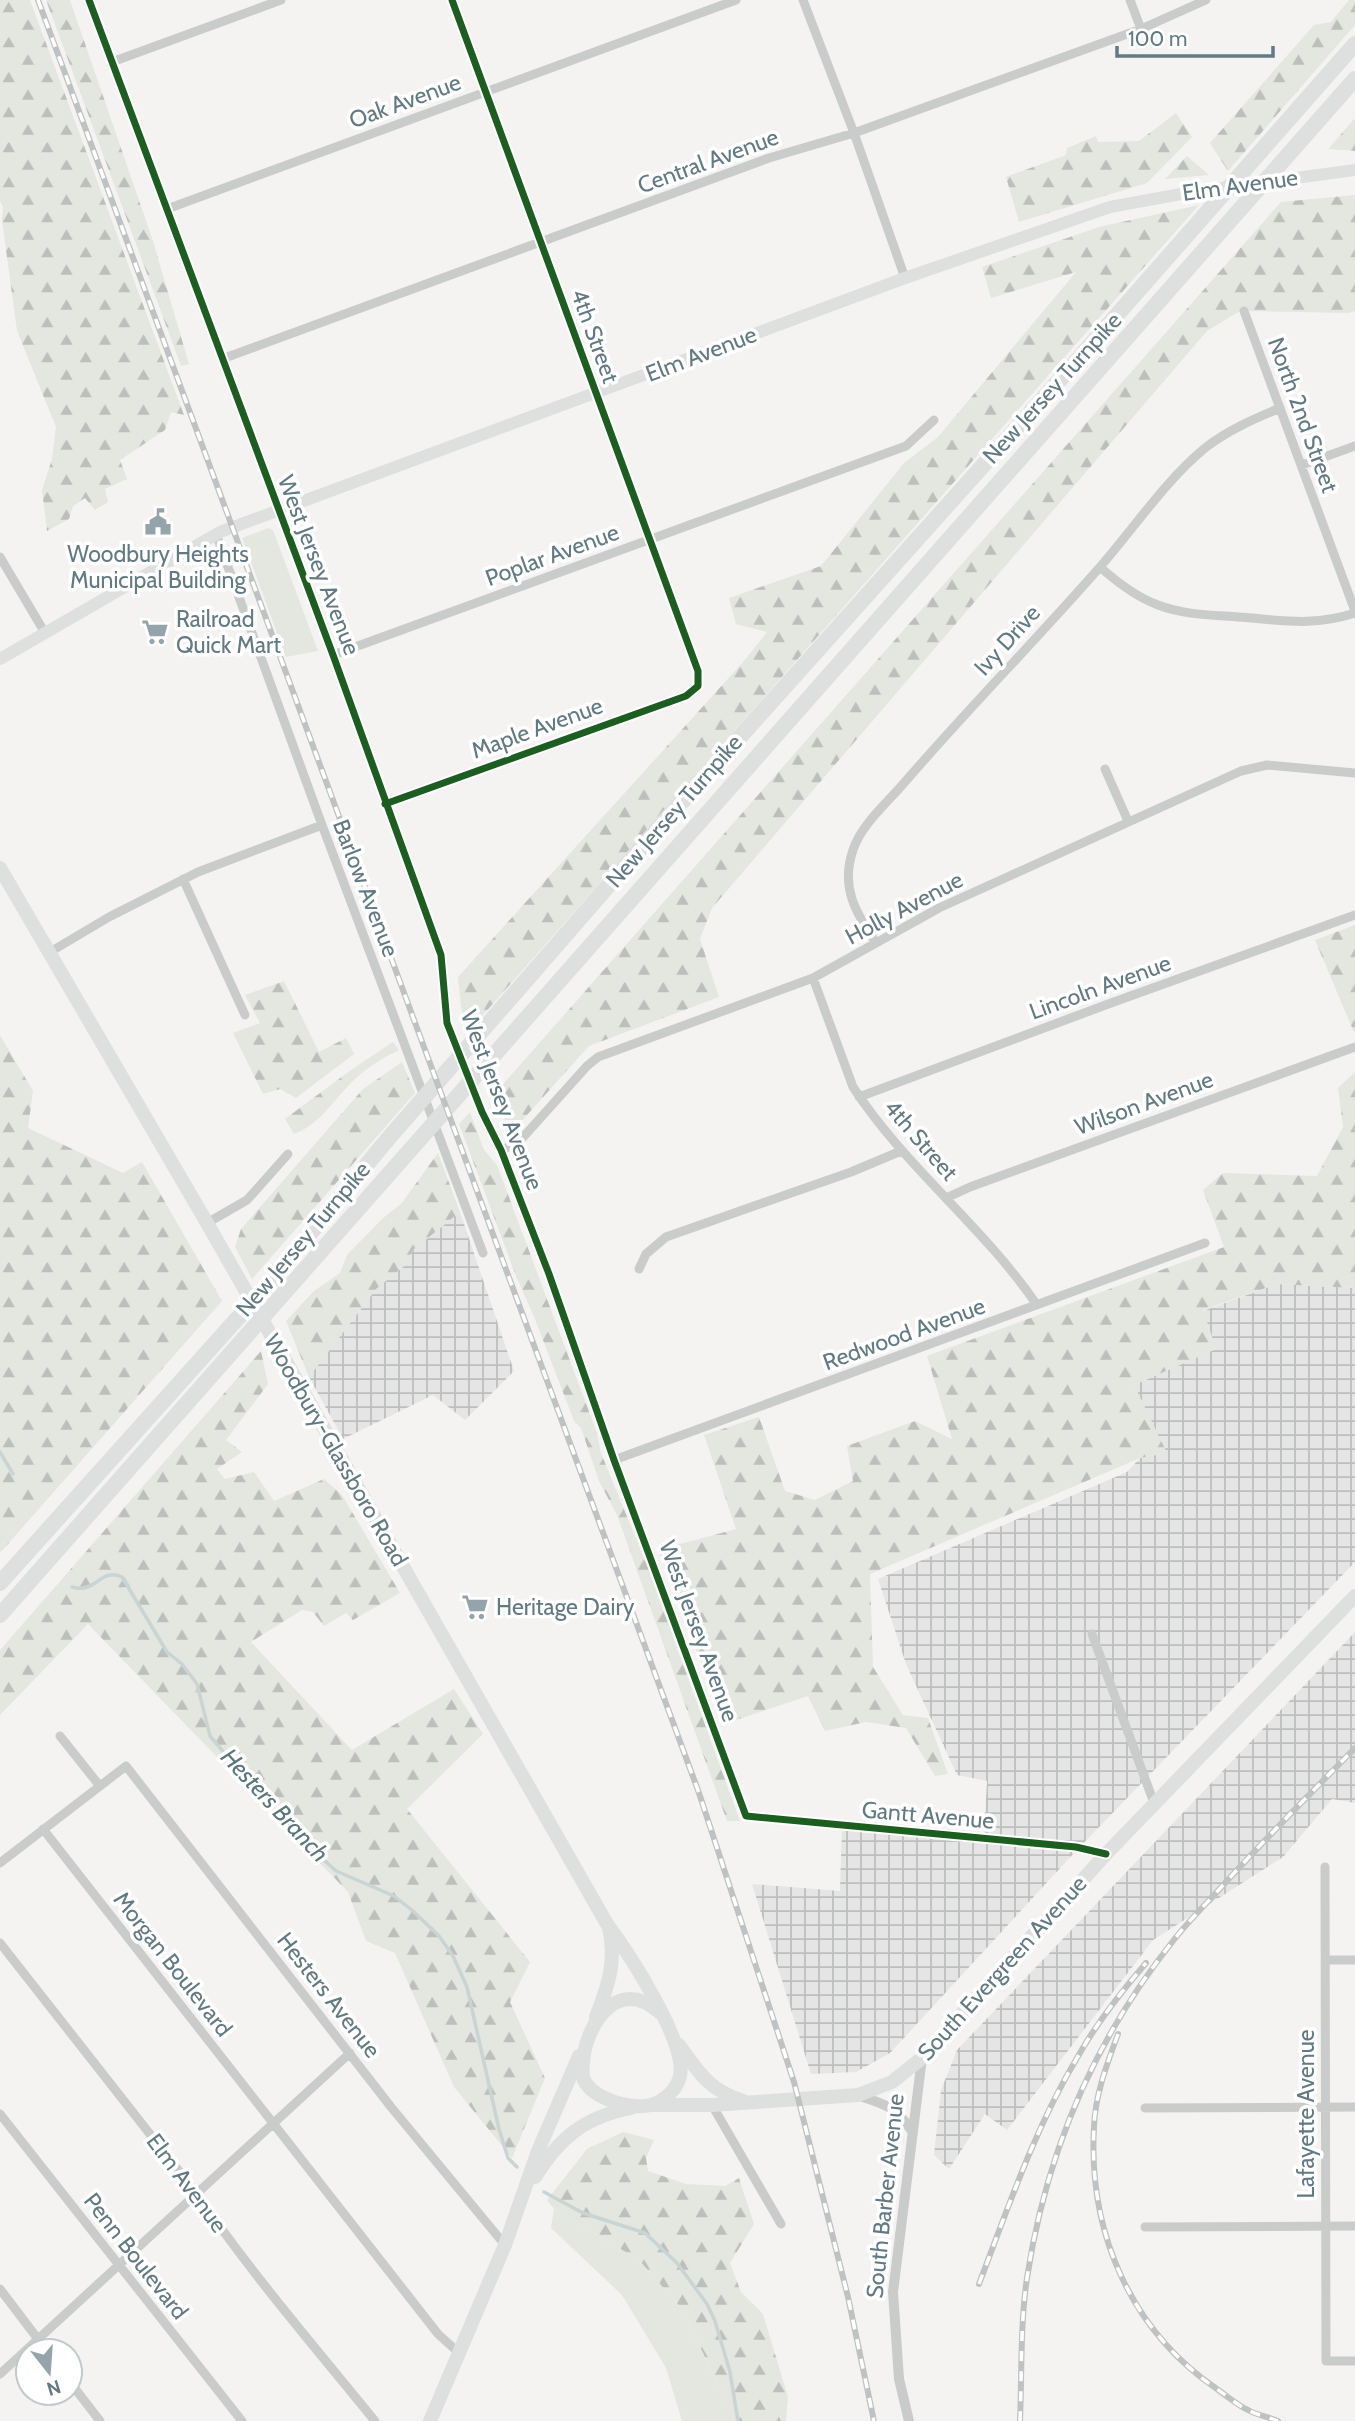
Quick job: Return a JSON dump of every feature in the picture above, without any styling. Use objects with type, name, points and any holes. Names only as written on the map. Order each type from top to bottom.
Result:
[{"type":"highway","name":"New Jersey Turnpike","points":[[0,1583],[271,1281],[387,1140],[671,813],[1065,374],[1355,44]]},
{"type":"highway","name":"New Jersey Turnpike","points":[[0,1615],[1355,79]]},
{"type":"main road","name":"Elm Avenue","points":[[0,659],[216,534],[905,278],[1110,207],[1192,192],[1355,170]]},
{"type":"main road","name":"Woodbury-Glassboro Road","points":[[0,868],[207,1223],[607,1924],[623,1944],[662,2014]]},
{"type":"main road","name":"South Evergreen Avenue","points":[[523,2196],[543,2164],[568,2136],[592,2119],[605,2114],[645,2106],[712,2105],[858,2095],[892,2082],[922,2058],[1106,1854],[1355,1596]]},
{"type":"main road","name":"Woodbury-Glassboro Road","points":[[593,2026],[611,1978],[613,1963],[607,1924]]},
{"type":"main road","points":[[624,2001],[646,2002],[662,2014],[672,2035],[679,2060],[680,2076],[669,2095],[645,2106],[612,2101],[589,2088],[583,2076],[587,2041],[604,2010],[624,2001]]},
{"type":"main road","name":"South Evergreen Avenue","points":[[672,2035],[708,2084],[750,2103]]},
{"type":"main road","name":"South Evergreen Avenue","points":[[430,2421],[505,2245],[538,2151],[587,2041]]},
{"type":"street","name":"West Jersey Avenue","points":[[89,0],[333,655],[440,955],[447,1023],[482,1112],[501,1150],[549,1274],[614,1460],[746,1816]]},
{"type":"street","points":[[111,62],[281,0]]},
{"type":"street","name":"4th Street","points":[[452,0],[698,671],[698,686]]},
{"type":"street","name":"Oak Avenue","points":[[167,209],[736,0]]},
{"type":"street","points":[[803,0],[905,278]]},
{"type":"street","points":[[1130,0],[1141,29]]},
{"type":"street","name":"Central Avenue","points":[[222,359],[769,158],[854,133],[1141,29],[1206,0]]},
{"type":"street","name":"North 2nd Street","points":[[1244,311],[1355,612]]},
{"type":"street","name":"Ivy Drive","points":[[876,943],[852,904],[848,885],[849,865],[856,842],[863,832],[943,739],[1100,567],[1183,468],[1206,447],[1246,422],[1280,408]]},
{"type":"street","name":"Poplar Avenue","points":[[333,655],[906,446],[934,421]]},
{"type":"street","points":[[1302,465],[1355,446]]},
{"type":"street","name":"Barlow Avenue","points":[[216,534],[321,825],[483,1254]]},
{"type":"street","points":[[0,557],[44,633]]},
{"type":"street","points":[[1100,567],[1135,594],[1158,605],[1184,612],[1303,623],[1331,621],[1355,612]]},
{"type":"street","name":"Maple Avenue","points":[[386,804],[686,696],[698,686]]},
{"type":"street","name":"Holly Avenue","points":[[501,1150],[517,1144],[598,1057],[813,978],[939,908],[1241,771],[1267,765],[1355,773]]},
{"type":"street","points":[[1105,769],[1128,821]]},
{"type":"street","points":[[50,952],[183,879],[321,825]]},
{"type":"street","points":[[183,879],[245,1015]]},
{"type":"street","name":"Lincoln Avenue","points":[[859,1097],[1355,915]]},
{"type":"street","name":"4th Street","points":[[813,978],[859,1097],[901,1151],[1023,1283],[1037,1305]]},
{"type":"street","name":"Wilson Avenue","points":[[946,1198],[1355,1047]]},
{"type":"street","points":[[639,1269],[646,1254],[666,1237],[851,1172],[901,1151]]},
{"type":"street","points":[[207,1223],[247,1200],[288,1154]]},
{"type":"street","name":"Redwood Avenue","points":[[614,1460],[1205,1243]]},
{"type":"street","points":[[1092,1634],[1154,1803]]},
{"type":"street","points":[[0,1863],[99,1784],[60,1736]]},
{"type":"street","name":"Hesters Avenue","points":[[99,1784],[126,1766],[391,2107],[505,2245]]},
{"type":"street","name":"Gantt Avenue","points":[[746,1816],[1076,1847],[1106,1854]]},
{"type":"street","name":"Morgan Boulevard","points":[[43,1829],[438,2334],[458,2352]]},
{"type":"street","name":"Lafayette Avenue","points":[[1325,1867],[1326,2361],[1355,2361]]},
{"type":"street","name":"Elm Avenue","points":[[0,1943],[197,2194],[269,2291],[375,2421]]},
{"type":"street","points":[[1326,1960],[1355,1960]]},
{"type":"street","points":[[42,2337],[351,2053]]},
{"type":"street","name":"South Barber Avenue","points":[[909,2421],[900,2379],[893,2292],[922,2058]]},
{"type":"street","points":[[858,2095],[897,2110],[913,2132]]},
{"type":"street","points":[[712,2105],[781,2224]]},
{"type":"street","points":[[1145,2108],[1355,2107]]},
{"type":"street","name":"Penn Boulevard","points":[[0,2114],[242,2421]]},
{"type":"street","points":[[1145,2227],[1355,2226]]},
{"type":"street","points":[[0,2290],[37,2337]]},
{"type":"street","points":[[0,2374],[14,2362]]},
{"type":"street","points":[[84,2400],[100,2421]]},
{"type":"shaded area","points":[[460,1212],[514,1371],[465,1420],[433,1395],[343,1439],[309,1377],[376,1289],[404,1266],[413,1250]]},
{"type":"shaded area","points":[[1277,1284],[1355,1288],[1355,1562],[1075,1852],[890,2053],[856,2072],[811,2074],[752,1884],[840,1891],[842,1824],[984,1835],[987,1781],[957,1775],[906,1664],[878,1579],[1127,1472],[1140,1458],[1166,1453],[1134,1385],[1216,1349],[1203,1311]]},
{"type":"shaded area","points":[[1355,1632],[1355,1803],[1332,1799],[1283,1857],[1153,1940],[1007,2130],[985,2114],[949,2169],[934,2155],[941,2090],[957,2050]]},
{"type":"green space","points":[[0,0],[30,0],[184,415],[171,412],[165,430],[120,460],[127,479],[105,489],[108,502],[95,510],[85,498],[73,506],[69,519],[47,531],[42,490],[52,459],[56,427],[17,331],[2,220]]},
{"type":"green space","points":[[46,0],[70,0],[153,241],[189,364],[181,366]]},
{"type":"green space","points":[[1349,0],[1355,0],[1355,25],[1228,171],[1210,143],[1314,25],[1331,22]]},
{"type":"green space","points":[[1176,113],[1192,137],[1147,183],[1019,222],[1006,177],[1066,155],[1067,148],[1096,136],[1098,142],[1139,141]]},
{"type":"green space","points":[[1355,118],[1355,151],[1328,149]]},
{"type":"green space","points":[[1187,156],[1209,175],[1165,179]]},
{"type":"green space","points":[[1355,195],[1355,311],[1240,311],[1207,331],[712,908],[700,939],[719,997],[589,1046],[510,1134],[503,1115],[490,1099],[1281,202]]},
{"type":"green space","points":[[1199,205],[468,1032],[461,1007],[458,977],[744,661],[767,632],[736,624],[729,598],[821,566],[904,463],[938,437],[1076,272],[991,298],[982,267],[1099,227]]},
{"type":"green space","points":[[268,528],[273,530],[318,651],[286,657],[242,538]]},
{"type":"green space","points":[[1355,925],[1355,1035],[1315,940]]},
{"type":"green space","points":[[284,981],[319,1052],[346,1038],[354,1054],[296,1098],[280,1089],[263,1094],[233,1033],[260,1023],[245,995]]},
{"type":"green space","points":[[0,1035],[33,1091],[28,1128],[123,1173],[142,1162],[222,1301],[0,1553]]},
{"type":"green space","points":[[393,1042],[399,1050],[365,1070],[317,1120],[294,1134],[285,1119]]},
{"type":"green space","points":[[402,1062],[415,1093],[252,1279],[235,1247],[241,1229],[363,1089]]},
{"type":"green space","points":[[1355,1072],[1355,1288],[1277,1284],[1203,1310],[1216,1349],[1134,1385],[1167,1453],[1140,1458],[870,1574],[873,1667],[903,1715],[928,1718],[948,1774],[935,1776],[906,1728],[866,1722],[825,1731],[808,1696],[724,1724],[658,1550],[736,1529],[704,1435],[759,1417],[785,1491],[815,1500],[853,1481],[847,1446],[915,1421],[952,1439],[927,1356],[1224,1247],[1203,1190],[1223,1173],[1317,1176],[1343,1127],[1338,1088]]},
{"type":"green space","points":[[470,1112],[484,1150],[497,1165],[597,1433],[601,1453],[648,1568],[740,1821],[727,1821],[617,1515],[599,1481],[581,1428],[574,1421],[516,1276],[459,1124]]},
{"type":"green space","points":[[438,1153],[460,1212],[413,1250],[404,1266],[376,1289],[309,1377],[286,1321],[314,1291],[340,1273],[347,1255],[383,1218],[401,1204]]},
{"type":"green space","points":[[261,1351],[268,1384],[226,1440],[242,1452],[217,1469],[225,1479],[254,1472],[274,1501],[324,1479],[342,1495],[400,1593],[353,1620],[346,1613],[324,1626],[313,1612],[302,1610],[251,1642],[352,1750],[454,1689],[483,1734],[407,1809],[530,1962],[510,2002],[545,2078],[512,2158],[454,2087],[395,1953],[366,1941],[348,1892],[88,1624],[0,1715],[0,1650]]},
{"type":"green space","points":[[623,2132],[654,2140],[646,2158],[648,2171],[686,2184],[725,2186],[739,2178],[754,2224],[730,2263],[741,2292],[763,2314],[788,2397],[786,2421],[735,2421],[683,2310],[639,2260],[554,2209],[547,2200],[587,2149]]},
{"type":"green space","points":[[554,2209],[639,2260],[683,2310],[735,2421],[682,2421],[666,2368],[622,2295],[551,2228]]},
{"type":"waterway","name":"Hesters Branch","points":[[0,1452],[13,1474]]},
{"type":"waterway","name":"Hesters Branch","points":[[72,1587],[87,1587],[108,1575],[122,1577],[167,1652],[182,1664],[197,1684],[210,1736],[270,1807],[310,1841],[336,1871],[394,1896],[439,1936],[453,1956],[467,1987],[499,2129],[508,2158],[517,2167]]},
{"type":"waterway","name":"Hesters Branch","points":[[544,2192],[583,2213],[645,2233],[677,2263],[707,2304],[715,2321],[730,2372],[738,2421]]},
{"type":"railway","points":[[38,0],[699,1793],[794,2082],[848,2297],[874,2421]]},
{"type":"railway","points":[[1020,2421],[1023,2314],[1035,2232],[1061,2143],[1097,2058],[1145,1979],[1178,1935],[1355,1748]]},
{"type":"railway","points":[[979,2284],[1023,2169],[1062,2085],[1084,2045],[1146,1963]]},
{"type":"railway","points":[[1118,2034],[1097,2103],[1094,2166],[1098,2204],[1107,2240],[1121,2275],[1138,2308],[1160,2338],[1186,2365],[1240,2406],[1278,2421]]},
{"type":"cycle path","points":[[89,0],[333,655],[441,955],[447,1023],[482,1112],[501,1150],[549,1274],[614,1460],[746,1816],[1076,1847],[1106,1854]]},
{"type":"cycle path","points":[[385,804],[686,696],[698,686],[698,671],[452,0]]},
{"type":"place","name":"Woodbury Heights Municipal Building","points":[[158,522]]},
{"type":"place","name":"Railroad Quick Mart","points":[[155,632]]},
{"type":"place","name":"Heritage Dairy","points":[[475,1607]]}]
